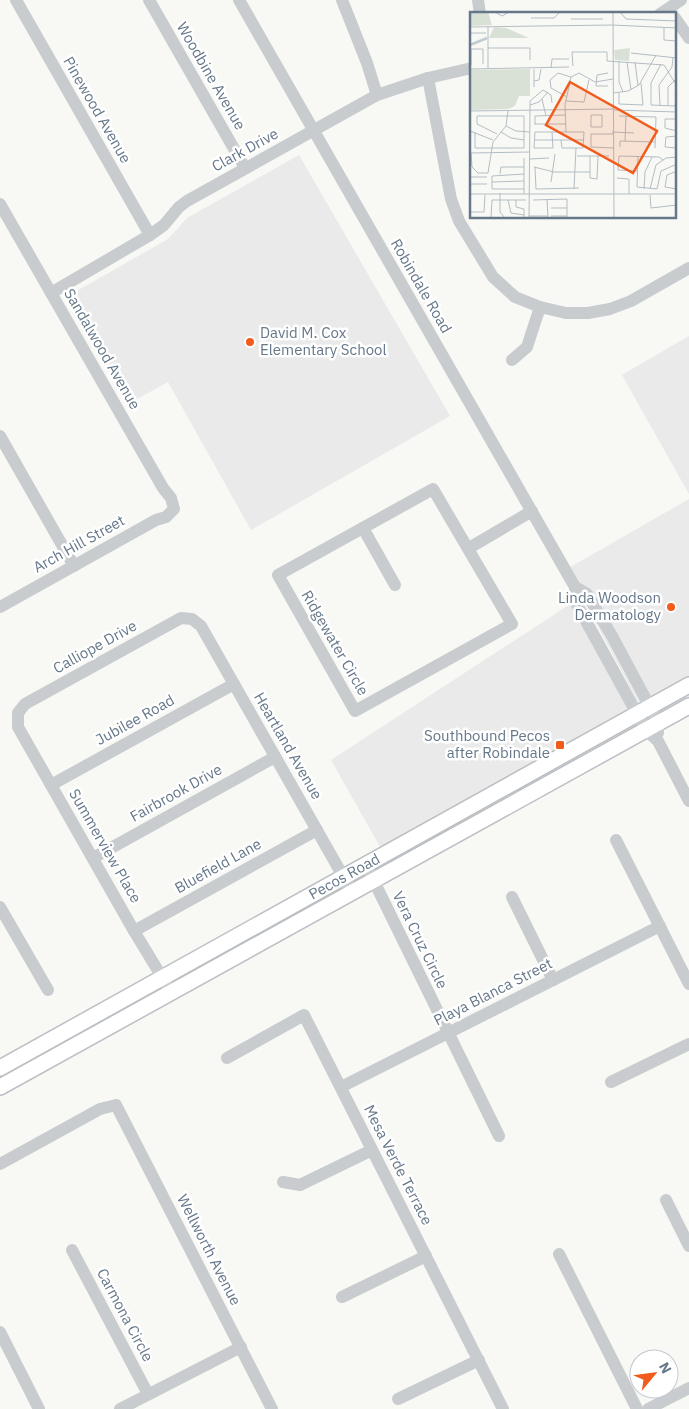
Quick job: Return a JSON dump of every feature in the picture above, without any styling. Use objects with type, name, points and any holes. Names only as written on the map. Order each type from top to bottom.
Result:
[{"type":"main road","name":"Pecos Road","points":[[0,1068],[689,685]]},
{"type":"main road","name":"Pecos Road","points":[[0,1087],[689,706]]},
{"type":"main road","points":[[489,816],[506,798],[516,792],[519,788],[518,781]]},
{"type":"street","name":"Pinewood Avenue","points":[[16,0],[150,235]]},
{"type":"street","name":"Woodbine Avenue","points":[[149,0],[245,168]]},
{"type":"street","name":"Robindale Road","points":[[240,0],[575,587],[587,594],[689,801]]},
{"type":"street","points":[[342,0],[378,95]]},
{"type":"street","points":[[670,12],[681,0]]},
{"type":"street","points":[[676,22],[689,38]]},
{"type":"street","name":"Clark Drive","points":[[51,293],[150,235],[164,225],[179,207],[187,201],[378,95],[428,78],[470,68]]},
{"type":"street","points":[[428,78],[450,199],[459,221],[493,277],[515,297],[540,307],[566,313],[588,313],[610,309],[631,301],[689,268]]},
{"type":"street","name":"Sandalwood Avenue","points":[[0,204],[163,488],[171,498],[174,509]]},
{"type":"street","points":[[512,360],[527,346],[540,307]]},
{"type":"street","points":[[0,436],[74,566]]},
{"type":"street","name":"Ridgewater Circle","points":[[433,489],[469,548],[512,624],[355,710],[278,575],[433,489]]},
{"type":"street","name":"Arch Hill Street","points":[[0,607],[156,520],[166,517],[174,509]]},
{"type":"street","points":[[469,548],[532,511]]},
{"type":"street","points":[[363,528],[396,585]]},
{"type":"street","name":"Calliope Drive","points":[[18,713],[26,704],[160,629],[181,618],[192,619]]},
{"type":"street","name":"Heartland Avenue","points":[[192,619],[201,626],[352,892]]},
{"type":"street","name":"Jubilee Road","points":[[51,785],[234,684]]},
{"type":"street","name":"Summerview Place","points":[[18,713],[18,727],[134,931],[171,992]]},
{"type":"street","name":"Fairbrook Drive","points":[[93,858],[275,757]]},
{"type":"street","name":"Bluefield Lane","points":[[134,931],[317,830]]},
{"type":"street","points":[[616,840],[689,984]]},
{"type":"street","name":"Vera Cruz Circle","points":[[366,865],[499,1136]]},
{"type":"street","points":[[512,897],[553,980]]},
{"type":"street","points":[[0,907],[48,990]]},
{"type":"street","name":"Playa Blanca Street","points":[[341,1087],[660,926]]},
{"type":"street","name":"Mesa Verde Terrace","points":[[226,1058],[304,1015],[503,1409]]},
{"type":"street","points":[[611,1082],[689,1044]]},
{"type":"street","name":"Wellworth Avenue","points":[[0,1164],[100,1109],[116,1105],[272,1409]]},
{"type":"street","points":[[283,1182],[300,1185],[372,1150]]},
{"type":"street","points":[[666,1200],[689,1246]]},
{"type":"street","name":"Carmona Circle","points":[[72,1250],[148,1394]]},
{"type":"street","points":[[560,1254],[637,1409]]},
{"type":"street","points":[[342,1298],[426,1256]]},
{"type":"street","points":[[0,1332],[39,1409]]},
{"type":"street","points":[[120,1409],[241,1347]]},
{"type":"street","points":[[398,1399],[479,1360]]},
{"type":"street","points":[[648,1409],[689,1388]]},
{"type":"shaded area","name":"David M. Cox Elementary School","points":[[299,155],[450,416],[251,530],[168,382],[128,404],[70,303],[75,292],[168,239],[187,218]]},
{"type":"shaded area","points":[[689,336],[689,494],[622,375]]},
{"type":"shaded area","points":[[689,499],[689,698],[648,721],[567,569]]},
{"type":"shaded area","points":[[575,601],[643,725],[393,863],[379,845],[331,760]]},
{"type":"place","name":"David M. Cox Elementary School","points":[[250,342]]},
{"type":"place","name":"Linda Woodson Dermatology","points":[[671,607]]},
{"type":"place","name":"Southbound Pecos after Robindale","points":[[560,745]]}]
